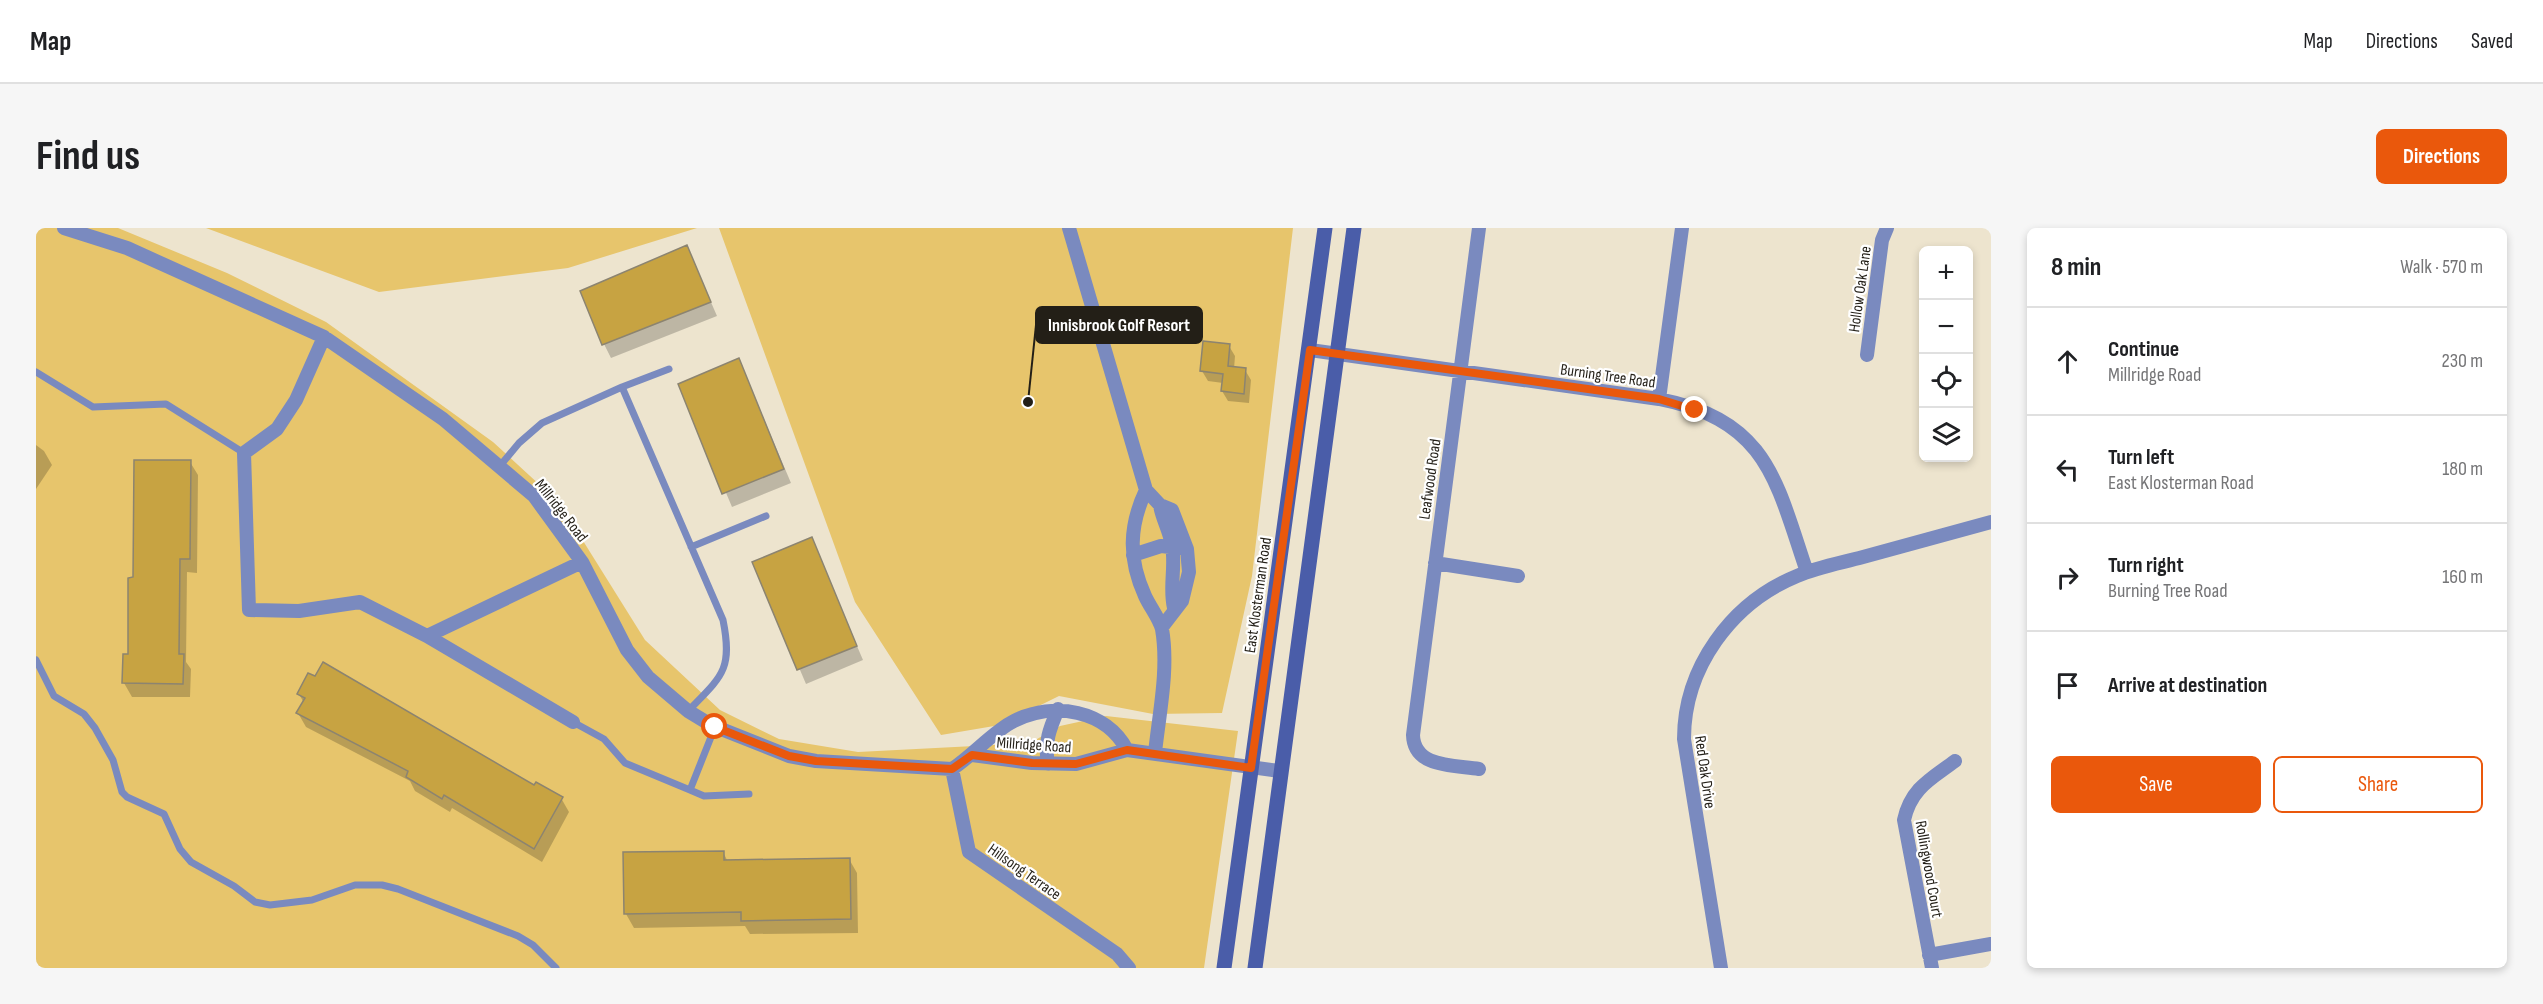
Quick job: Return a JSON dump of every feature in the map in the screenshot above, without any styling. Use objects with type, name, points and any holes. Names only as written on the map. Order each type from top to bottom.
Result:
[{"type":"main road","name":"East Klosterman Road","points":[[1224,968],[1325,228]]},
{"type":"main road","points":[[1255,968],[1354,228]]},
{"type":"street","name":"Millridge Road","points":[[64,228],[127,248],[324,337],[443,419],[534,496],[582,562],[627,650],[648,677],[688,711],[715,727],[789,756],[816,761],[952,769],[1012,721],[1033,713],[1058,709],[1093,717],[1119,735],[1127,750]]},
{"type":"street","points":[[1069,228],[1146,490],[1160,505],[1172,510],[1187,549],[1190,572],[1182,601],[1174,608],[1162,627]]},
{"type":"street","name":"Leafwood Road","points":[[1479,228],[1413,735],[1415,750],[1425,759],[1479,769]]},
{"type":"street","points":[[1659,399],[1682,228]]},
{"type":"street","name":"Hollow Oak Lane","points":[[1867,355],[1882,240],[1887,228]]},
{"type":"street","points":[[324,337],[296,400],[277,429],[244,453],[249,610],[299,610],[360,602],[427,636],[573,722]]},
{"type":"street","name":"Burning Tree Road","points":[[1310,350],[1659,399],[1714,417],[1741,435],[1760,453],[1775,478],[1807,572]]},
{"type":"street","points":[[1146,490],[1137,510],[1131,539],[1134,567],[1145,597],[1162,627],[1164,670],[1155,753]]},
{"type":"street","points":[[1160,505],[1161,516],[1173,547],[1171,595],[1174,608]]},
{"type":"street","name":"Red Oak Drive","points":[[1720,968],[1685,754],[1685,715],[1698,670],[1726,626],[1763,595],[1807,572],[1991,522]]},
{"type":"street","points":[[1133,555],[1161,546],[1187,549]]},
{"type":"street","points":[[427,636],[582,562]]},
{"type":"street","points":[[1435,564],[1518,576]]},
{"type":"street","points":[[1048,764],[1045,750],[1047,734],[1058,709]]},
{"type":"street","name":"Millridge Road","points":[[972,755],[1048,764],[1076,764],[1127,750],[1280,771]]},
{"type":"street","name":"Rollingwood Court","points":[[1930,961],[1904,820],[1911,798],[1921,786],[1956,760]]},
{"type":"street","name":"Hillsong Terrace","points":[[952,769],[969,852],[1117,954],[1129,968]]},
{"type":"street","points":[[1930,961],[1991,944]]},
{"type":"lane","points":[[499,467],[519,443],[542,423],[622,387],[669,369]]},
{"type":"lane","points":[[36,372],[93,407],[166,404],[244,453]]},
{"type":"lane","points":[[622,387],[723,620],[729,650],[715,683],[688,711]]},
{"type":"lane","points":[[691,547],[766,516]]},
{"type":"lane","points":[[36,660],[54,696],[84,714],[95,728],[113,760],[122,792],[127,797],[164,814],[180,849],[191,862],[229,883],[255,902],[270,905],[312,900],[355,885],[390,887],[518,936],[532,945],[556,968]]},
{"type":"lane","points":[[573,722],[604,740],[626,764],[704,796],[749,794]]},
{"type":"lane","points":[[690,790],[715,727]]},
{"type":"shaded area","points":[[36,228],[118,228],[227,273],[326,322],[493,442],[542,487],[575,528],[645,640],[720,710],[779,739],[858,752],[1030,743],[1060,726],[1106,716],[1238,731],[1204,968],[36,968]]},
{"type":"shaded area","points":[[206,228],[697,228],[568,268],[379,292]]},
{"type":"shaded area","points":[[719,228],[1293,228],[1252,576],[1222,713],[1153,714],[1059,696],[1000,725],[941,735],[855,602]]},
{"type":"building","points":[[687,245],[711,302],[602,345],[580,291]]},
{"type":"building","points":[[1203,341],[1230,344],[1228,366],[1246,368],[1244,394],[1221,391],[1223,374],[1200,371]]},
{"type":"building","points":[[739,358],[784,469],[722,494],[678,384]]},
{"type":"building","points":[[134,460],[191,460],[190,559],[180,559],[179,654],[184,654],[183,684],[122,683],[123,654],[128,654],[128,578],[133,577]]},
{"type":"building","points":[[812,537],[857,646],[797,670],[752,562]]},
{"type":"building","points":[[323,662],[534,785],[536,782],[563,797],[534,849],[444,795],[442,799],[406,777],[408,771],[296,713],[305,698],[297,694],[308,673],[315,676]]},
{"type":"building","points":[[724,851],[724,860],[850,858],[851,919],[741,921],[741,912],[624,914],[623,852]]},
{"type":"place","name":"Innisbrook Golf Resort","points":[[1028,402]]},
{"type":"route","points":[[715,727],[789,756],[816,761],[952,769],[972,755],[1032,763],[1076,764],[1127,750],[1251,768],[1310,350],[1659,399],[1695,410]]}]
